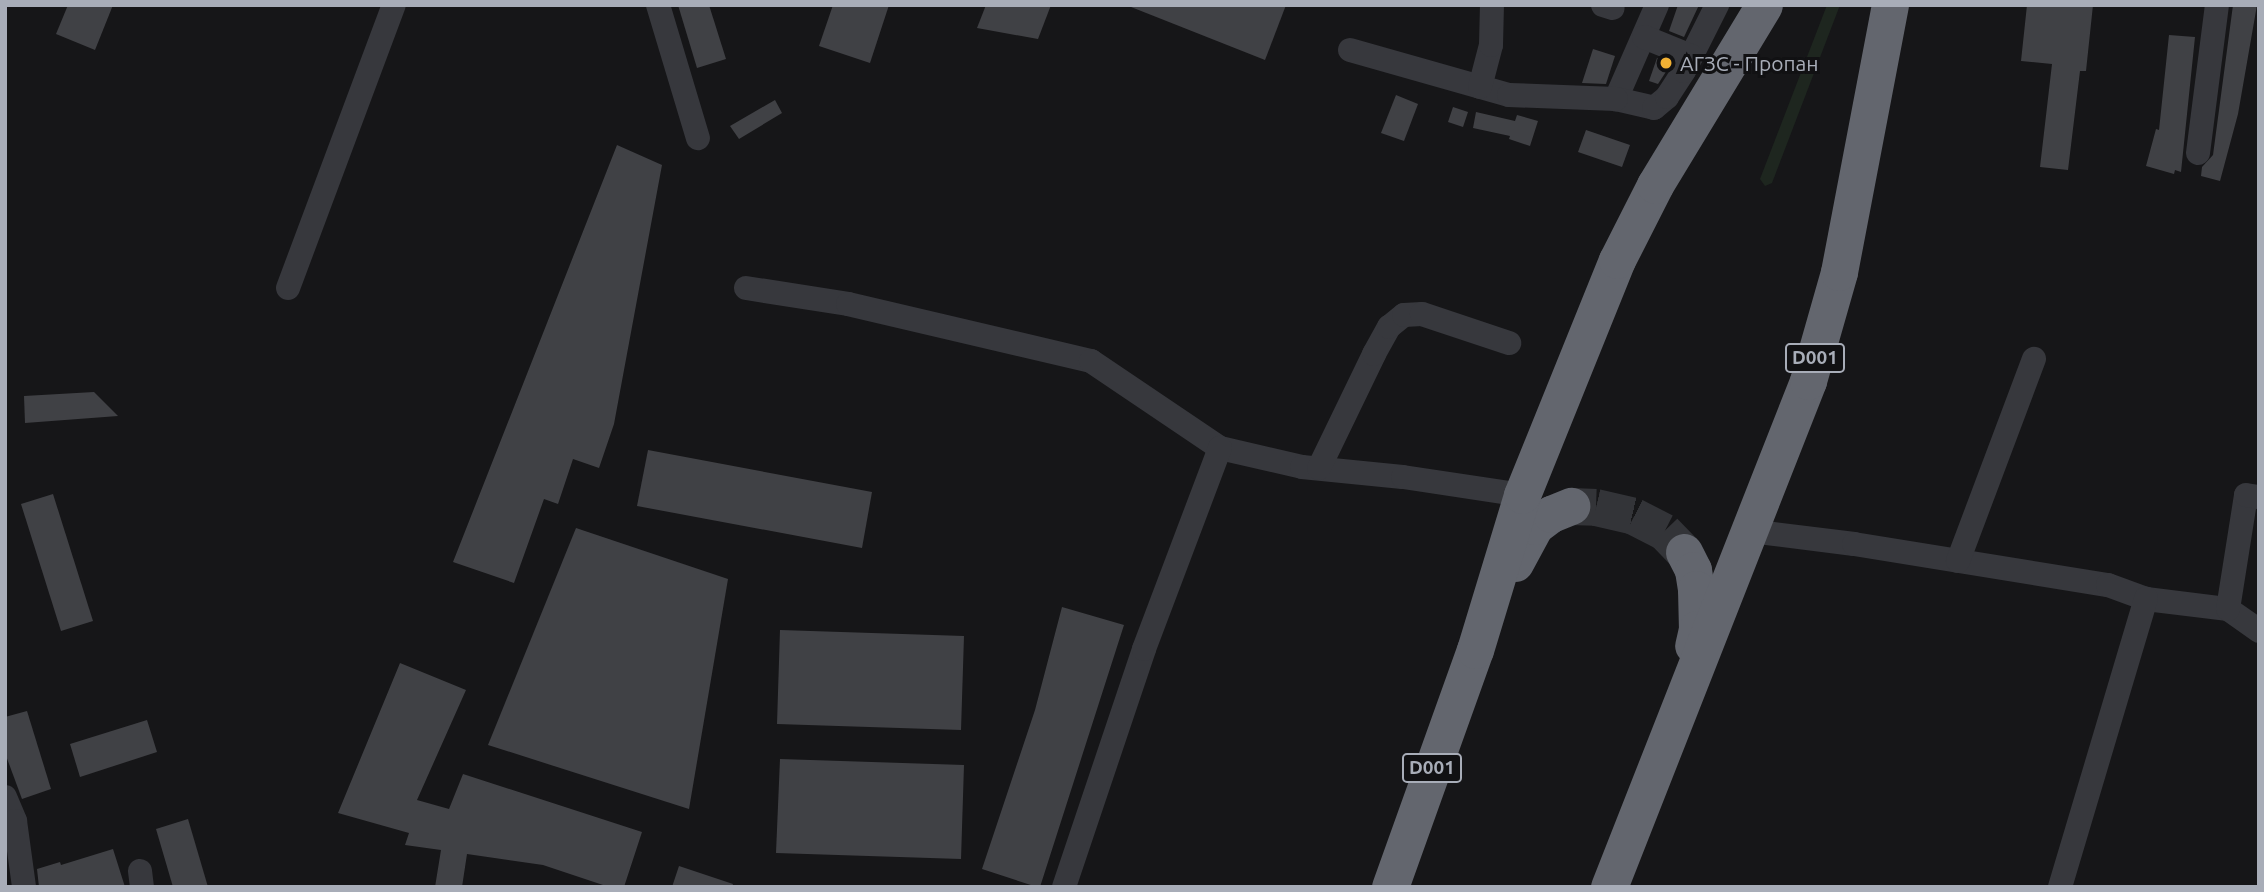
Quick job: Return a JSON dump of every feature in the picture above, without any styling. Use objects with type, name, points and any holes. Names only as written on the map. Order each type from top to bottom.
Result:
[{"type":"highway","name":"D001","points":[[1390,887],[1475,650],[1522,495],[1617,260],[1655,185],[1764,5]]},
{"type":"highway","name":"D001","points":[[1610,884],[1808,381],[1828,316],[1847,236],[1890,5]]},
{"type":"highway","points":[[1475,650],[1529,536],[1543,519],[1570,506]]},
{"type":"highway","points":[[1684,552],[1693,570],[1698,608],[1685,695]]},
{"type":"street","points":[[288,288],[394,5]]},
{"type":"street","points":[[658,5],[698,138]]},
{"type":"street","points":[[1480,87],[1491,44],[1492,5]]},
{"type":"street","points":[[1616,99],[1657,5]]},
{"type":"street","points":[[1350,50],[1509,94],[1616,99],[1654,108],[1667,97],[1717,5]]},
{"type":"street","points":[[2198,153],[2217,5]]},
{"type":"street","points":[[1640,46],[1687,64]]},
{"type":"street","points":[[746,288],[848,304],[1091,361],[1220,449],[1302,467],[1522,495]]},
{"type":"street","points":[[1319,468],[1374,354],[1389,327],[1404,315],[1422,314],[1509,343]]},
{"type":"street","points":[[1958,561],[2034,359]]},
{"type":"street","points":[[1064,887],[1144,649],[1220,449]]},
{"type":"street","points":[[2228,609],[2246,495],[2259,497]]},
{"type":"street","points":[[1750,531],[2108,584],[2146,599],[2228,609],[2259,631]]},
{"type":"street","points":[[2060,887],[2146,599]]},
{"type":"street","points":[[5,797],[15,821],[24,887]]},
{"type":"shaded area","points":[[1827,5],[1840,5],[1772,183],[1765,186],[1760,179]]},
{"type":"building","points":[[68,5],[113,5],[95,50],[56,34]]},
{"type":"building","points":[[678,5],[709,5],[726,59],[697,68]]},
{"type":"building","points":[[833,5],[889,5],[870,63],[819,46]]},
{"type":"building","points":[[986,5],[1051,5],[1038,39],[977,28]]},
{"type":"building","points":[[1126,5],[1286,5],[1265,60]]},
{"type":"building","points":[[1678,5],[1699,5],[1684,37],[1669,31]]},
{"type":"building","points":[[2027,5],[2093,5],[2086,71],[2080,71],[2068,170],[2040,167],[2052,64],[2021,61]]},
{"type":"building","points":[[2233,5],[2257,5],[2238,114],[2220,181],[2201,176],[2202,167],[2213,155]]},
{"type":"building","points":[[2169,35],[2195,37],[2181,172],[2175,170],[2174,174],[2146,166],[2156,129],[2159,130]]},
{"type":"building","points":[[1593,49],[1615,56],[1606,84],[1582,83]]},
{"type":"building","points":[[1657,58],[1671,64],[1658,84],[1649,81]]},
{"type":"building","points":[[1396,95],[1418,104],[1404,141],[1381,133]]},
{"type":"building","points":[[775,100],[782,113],[739,139],[730,126]]},
{"type":"building","points":[[1453,107],[1468,112],[1463,127],[1448,122]]},
{"type":"building","points":[[1476,112],[1515,121],[1517,115],[1538,121],[1530,146],[1509,139],[1510,136],[1473,128]]},
{"type":"building","points":[[1586,130],[1630,145],[1622,167],[1578,152]]},
{"type":"building","points":[[617,145],[662,165],[614,424],[599,468],[573,459],[558,504],[544,499],[514,583],[453,562]]},
{"type":"building","points":[[94,392],[118,416],[25,423],[24,396]]},
{"type":"building","points":[[648,450],[872,492],[862,548],[637,506]]},
{"type":"building","points":[[53,494],[93,621],[61,631],[21,504]]},
{"type":"building","points":[[576,528],[728,579],[689,809],[488,745]]},
{"type":"building","points":[[1062,607],[1124,625],[1040,887],[1037,887],[982,869],[1035,710]]},
{"type":"building","points":[[780,630],[964,636],[961,730],[777,724]]},
{"type":"building","points":[[400,663],[466,690],[417,800],[449,809],[463,774],[642,832],[624,887],[609,887],[543,865],[467,854],[462,887],[435,887],[441,850],[405,845],[409,833],[338,813]]},
{"type":"building","points":[[27,711],[51,789],[22,799],[5,753],[5,717]]},
{"type":"building","points":[[147,720],[157,752],[80,777],[70,744]]},
{"type":"building","points":[[780,759],[964,765],[961,859],[776,853]]},
{"type":"building","points":[[188,819],[208,887],[173,887],[156,829]]},
{"type":"building","points":[[113,849],[125,887],[39,887],[37,869],[60,862],[61,865]]},
{"type":"building","points":[[679,866],[733,884],[732,887],[672,887]]},
{"type":"tunnel","points":[[1571,506],[1596,507],[1634,516],[1664,531],[1684,552]]},
{"type":"place","name":"АГЗС - Пропан","points":[[1666,63]]}]
